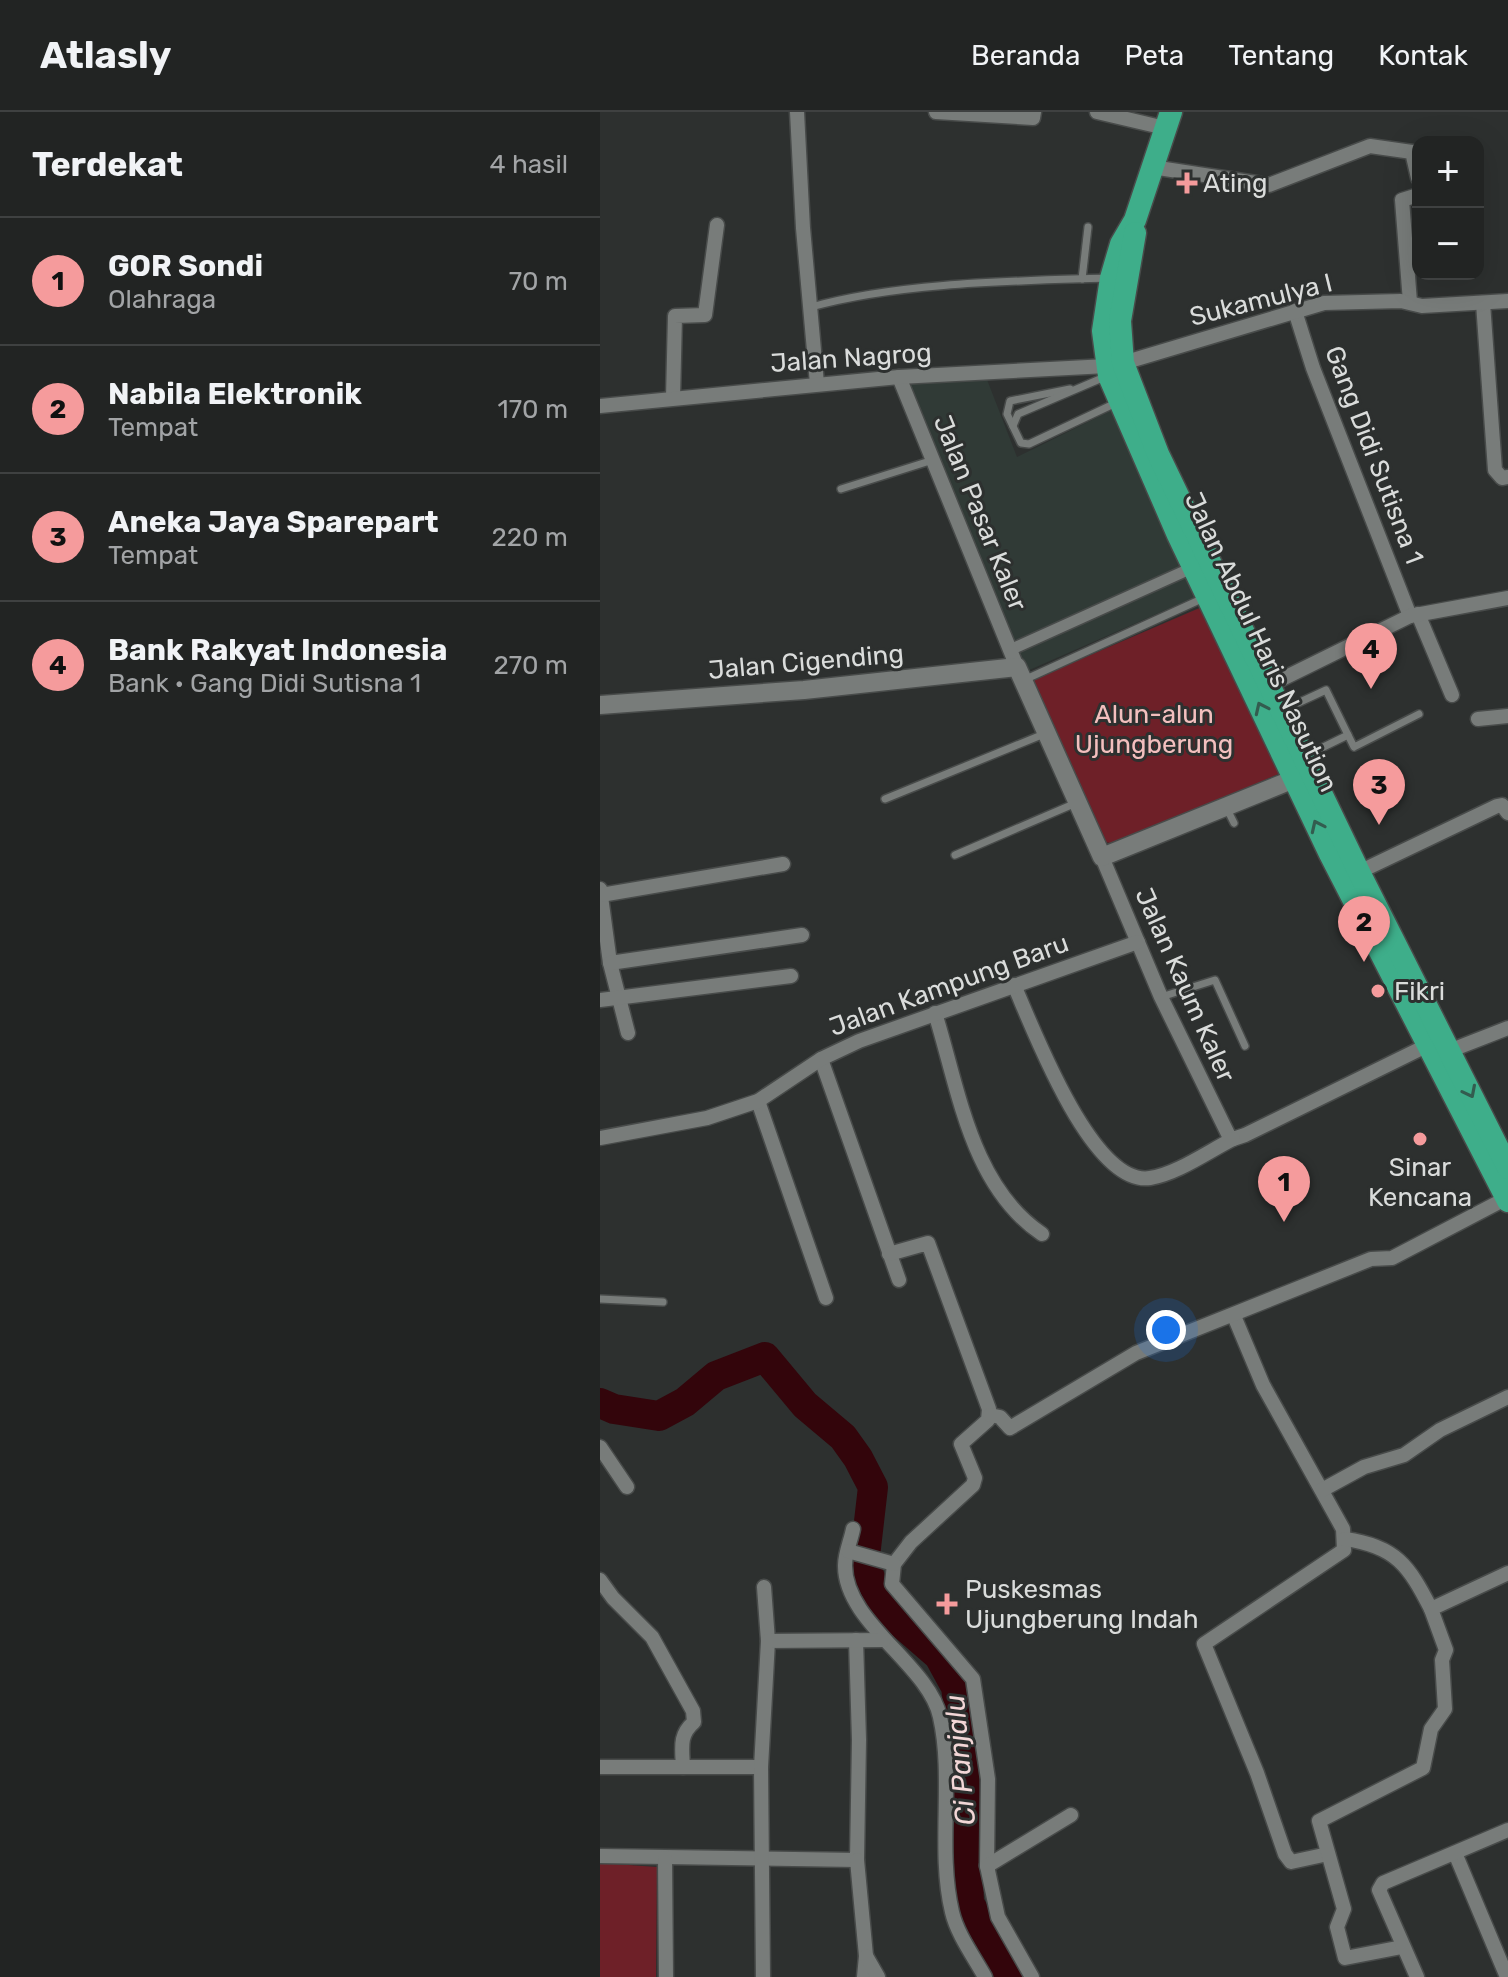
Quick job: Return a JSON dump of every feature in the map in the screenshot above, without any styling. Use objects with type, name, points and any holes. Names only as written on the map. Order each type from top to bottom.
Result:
[{"type":"highway","name":"Jalan Abdul Haris Nasution","points":[[1168,120],[1135,220],[1121,244],[1111,278],[1103,331],[1120,402],[1208,596],[1359,872],[1508,1168]]},
{"type":"highway","name":"Jalan Abdul Haris Nasution","points":[[1135,220],[1135,249],[1113,368],[1282,711],[1303,769],[1326,857],[1507,1200]]},
{"type":"street","points":[[797,112],[817,384]]},
{"type":"street","points":[[936,112],[1033,118],[1034,112]]},
{"type":"street","points":[[1097,112],[1168,120]]},
{"type":"street","points":[[1152,167],[1269,185],[1350,153],[1383,145],[1412,152]]},
{"type":"street","points":[[1410,302],[1402,200],[1412,197]]},
{"type":"street","points":[[673,398],[675,316],[705,315],[717,225]]},
{"type":"street","name":"Sukamulya I","points":[[1113,368],[1324,303],[1410,302],[1422,306],[1508,301]]},
{"type":"street","points":[[1483,303],[1495,470],[1502,478],[1508,477]]},
{"type":"street","name":"Gang Didi Sutisna 1","points":[[1295,311],[1313,368],[1414,615],[1452,695]]},
{"type":"street","name":"Jalan Nagrog","points":[[600,406],[899,377],[1113,368]]},
{"type":"street","name":"Jalan Pasar Kaler","points":[[899,377],[1016,666]]},
{"type":"street","points":[[1194,567],[1016,666],[1102,857],[1230,815],[1303,769]]},
{"type":"street","points":[[1270,685],[1414,615],[1508,598]]},
{"type":"street","name":"Jalan Cigending","points":[[600,705],[804,690],[1016,666]]},
{"type":"street","points":[[1478,719],[1508,716]]},
{"type":"street","points":[[1359,872],[1497,806],[1504,806],[1508,813]]},
{"type":"street","name":"Jalan Kaum Kaler","points":[[1102,857],[1161,997],[1229,1136]]},
{"type":"street","points":[[601,895],[783,864]]},
{"type":"street","points":[[600,889],[602,932],[628,1033]]},
{"type":"street","points":[[610,963],[802,935]]},
{"type":"street","name":"Jalan Kampung Baru","points":[[600,1138],[707,1118],[758,1101],[821,1059],[935,1013],[1138,942]]},
{"type":"street","points":[[600,1000],[791,976]]},
{"type":"street","points":[[1014,985],[1065,1098],[1105,1158],[1130,1175],[1150,1178],[1229,1136],[1426,1046]]},
{"type":"street","points":[[935,1013],[988,1178],[1017,1217],[1042,1234]]},
{"type":"street","points":[[1449,1051],[1508,1028]]},
{"type":"street","points":[[821,1059],[899,1280]]},
{"type":"street","points":[[758,1101],[826,1298]]},
{"type":"street","points":[[990,1415],[1000,1417],[1010,1428],[1136,1353],[1371,1259],[1392,1258],[1507,1200]]},
{"type":"street","points":[[889,1254],[928,1243],[990,1415]]},
{"type":"street","points":[[1234,1316],[1263,1385],[1322,1490],[1345,1539],[1344,1550],[1321,1569],[1204,1644],[1257,1773],[1285,1854],[1291,1862],[1328,1854]]},
{"type":"street","points":[[1322,1490],[1371,1464],[1404,1455],[1440,1430],[1508,1397]]},
{"type":"street","points":[[888,1562],[973,1485],[975,1478],[961,1444],[990,1415]]},
{"type":"street","points":[[600,1447],[627,1487]]},
{"type":"street","points":[[853,1529],[854,1553],[845,1565],[849,1585],[872,1629],[908,1664],[940,1716],[946,1882],[952,1916],[985,1977]]},
{"type":"street","points":[[1345,1539],[1381,1548],[1397,1556],[1408,1567],[1431,1609],[1446,1650],[1442,1660],[1445,1709],[1431,1729],[1423,1768],[1320,1818],[1344,1909],[1337,1927],[1345,1958],[1402,1947]]},
{"type":"street","points":[[854,1553],[888,1562]]},
{"type":"street","points":[[888,1562],[892,1584],[973,1679],[980,1708],[988,1779],[987,1866],[998,1917],[1032,1977]]},
{"type":"street","points":[[1431,1609],[1508,1573]]},
{"type":"street","points":[[600,1580],[613,1598],[652,1637],[693,1711],[694,1722],[684,1730],[682,1739],[683,1767]]},
{"type":"street","points":[[763,1977],[761,1767],[768,1641],[764,1587]]},
{"type":"street","points":[[856,1640],[859,1740],[857,1860],[866,1956],[864,1977]]},
{"type":"street","points":[[768,1641],[884,1640]]},
{"type":"street","points":[[600,1767],[761,1767]]},
{"type":"street","points":[[987,1866],[1071,1815]]},
{"type":"street","points":[[1417,1977],[1379,1890],[1383,1883],[1508,1830]]},
{"type":"street","points":[[1455,1853],[1507,1977]]},
{"type":"street","points":[[600,1856],[857,1860]]},
{"type":"street","points":[[665,1858],[666,1977]]},
{"type":"street","points":[[866,1956],[878,1977]]},
{"type":"lane","points":[[1082,279],[1088,227]]},
{"type":"lane","points":[[810,307],[848,297],[1012,281],[1111,278]]},
{"type":"lane","points":[[1013,426],[1018,414],[1113,368]]},
{"type":"lane","points":[[1070,389],[1010,401],[1007,414],[1021,443],[1029,444],[1120,402]]},
{"type":"lane","points":[[841,489],[933,460]]},
{"type":"lane","points":[[1016,666],[1208,596]]},
{"type":"lane","points":[[1282,711],[1326,690],[1354,747],[1419,714]]},
{"type":"lane","points":[[885,799],[1046,734]]},
{"type":"lane","points":[[1303,769],[1348,735]]},
{"type":"lane","points":[[955,855],[1076,803]]},
{"type":"lane","points":[[1161,997],[1215,980],[1245,1046]]},
{"type":"lane","points":[[600,1299],[663,1302]]},
{"type":"shaded area","points":[[899,377],[986,377],[1017,457],[1116,408],[1200,595],[1027,671]]},
{"type":"green space","name":"Alun-alun Ujungberung","points":[[1204,606],[1283,772],[1120,844],[1103,842],[1030,681]]},
{"type":"green space","points":[[600,1863],[657,1867],[656,1977],[600,1977]]},
{"type":"waterway","name":"Ci Panjalu","points":[[600,1403],[614,1409],[659,1416],[685,1402],[716,1376],[765,1357],[805,1405],[843,1437],[873,1487],[864,1565],[885,1609],[939,1656],[956,1687],[963,1739],[969,1903],[1011,1977]]},
{"type":"place","name":"Ating","points":[[1187,183]]},
{"type":"place","name":"Bank Rakyat Indonesia","points":[[1371,689]]},
{"type":"place","name":"Aneka Jaya Sparepart","points":[[1379,825]]},
{"type":"place","name":"Nabila Elektronik","points":[[1364,962]]},
{"type":"place","name":"Fikri","points":[[1378,991]]},
{"type":"place","name":"Sinar Kencana","points":[[1420,1139]]},
{"type":"place","name":"GOR Sondi","points":[[1284,1222]]},
{"type":"place","name":"Puskesmas Ujungberung Indah","points":[[947,1604]]}]
